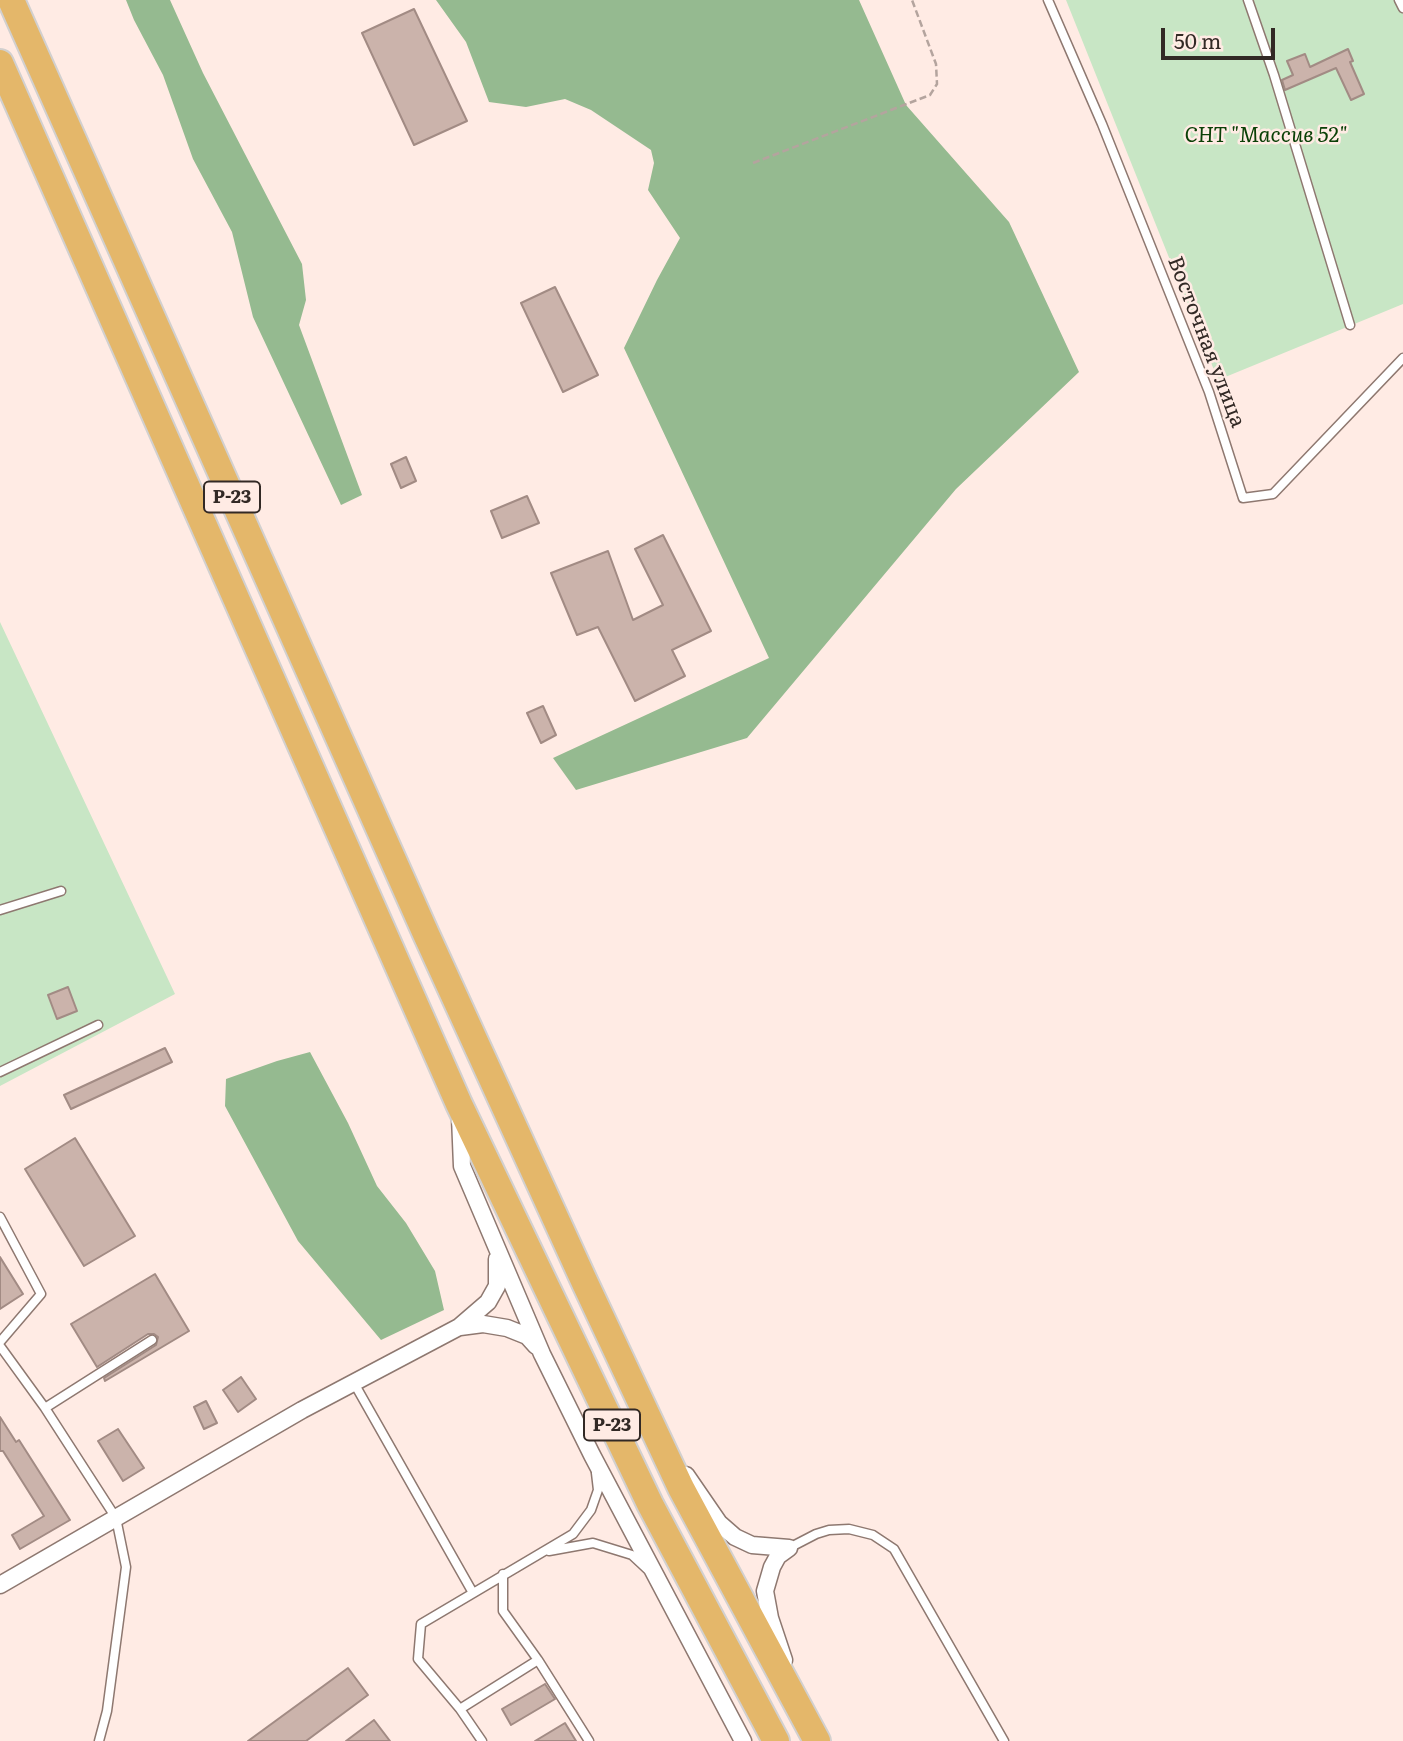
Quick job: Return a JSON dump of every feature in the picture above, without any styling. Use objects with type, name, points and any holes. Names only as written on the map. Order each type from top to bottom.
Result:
[{"type":"highway","name":"Р-23","points":[[11,0],[426,934],[681,1488],[817,1741]]},
{"type":"highway","name":"Р-23","points":[[0,62],[459,1104],[650,1504],[776,1741]]},
{"type":"street","points":[[459,1104],[462,1166],[542,1354],[592,1455],[743,1741]]},
{"type":"street","points":[[0,1585],[302,1410],[459,1327],[488,1302],[496,1286],[496,1247]]},
{"type":"street","points":[[459,1327],[483,1324],[507,1328],[527,1336],[542,1354]]},
{"type":"street","points":[[653,1427],[719,1523],[735,1537],[752,1545],[789,1548]]},
{"type":"street","points":[[789,1548],[778,1556],[765,1591],[770,1618],[803,1715]]},
{"type":"lane","name":"Восточная улица","points":[[1048,0],[1102,124],[1209,392],[1243,498],[1273,494],[1403,358]]},
{"type":"lane","points":[[1248,0],[1274,75],[1350,325]]},
{"type":"lane","points":[[1399,0],[1403,8]]},
{"type":"lane","points":[[0,910],[61,891]]},
{"type":"lane","points":[[0,1072],[98,1024]]},
{"type":"lane","points":[[0,1217],[41,1294],[0,1344],[116,1518],[126,1567],[107,1711],[99,1741]]},
{"type":"lane","points":[[45,1409],[152,1340]]},
{"type":"lane","points":[[354,1383],[473,1593]]},
{"type":"lane","points":[[482,1741],[460,1709],[418,1659],[421,1624],[573,1534],[591,1510],[598,1490],[592,1455]]},
{"type":"lane","points":[[789,1548],[816,1534],[849,1529],[873,1535],[894,1549],[1004,1741]]},
{"type":"lane","points":[[543,1553],[593,1543],[632,1555],[657,1578]]},
{"type":"lane","points":[[503,1574],[503,1611],[538,1660],[589,1741]]},
{"type":"lane","points":[[460,1709],[538,1660]]},
{"type":"path","points":[[753,163],[930,95],[937,84],[936,64],[912,0]]},
{"type":"green space","points":[[126,0],[170,0],[203,73],[302,264],[306,300],[299,325],[362,495],[341,505],[253,317],[232,232],[193,159],[163,75]]},
{"type":"green space","points":[[436,0],[859,0],[906,105],[1009,222],[1079,372],[956,489],[747,738],[576,790],[553,758],[769,658],[624,348],[680,238],[648,190],[654,163],[651,150],[591,110],[565,99],[526,107],[489,102],[466,42]]},
{"type":"green space","name":"СНТ \"Массив 52\"","points":[[1066,0],[1403,0],[1403,304],[1218,380]]},
{"type":"green space","points":[[0,622],[175,994],[0,1086]]},
{"type":"green space","points":[[310,1052],[348,1123],[377,1186],[406,1223],[435,1271],[444,1310],[381,1340],[298,1241],[225,1106],[226,1079]]},
{"type":"building","points":[[414,9],[467,121],[414,145],[362,33]]},
{"type":"building","points":[[1348,49],[1353,61],[1350,62],[1364,94],[1351,100],[1336,68],[1285,90],[1282,80],[1293,75],[1287,61],[1305,54],[1310,67]]},
{"type":"building","points":[[555,287],[598,375],[563,392],[521,303]]},
{"type":"building","points":[[406,457],[416,481],[401,488],[391,464]]},
{"type":"building","points":[[527,496],[539,523],[502,538],[491,511]]},
{"type":"building","points":[[663,535],[711,631],[672,650],[685,676],[635,701],[598,627],[577,635],[551,573],[608,551],[633,620],[663,605],[635,549]]},
{"type":"building","points":[[543,706],[556,735],[541,743],[527,713]]},
{"type":"building","points":[[68,987],[77,1011],[57,1019],[48,995]]},
{"type":"building","points":[[165,1048],[172,1062],[71,1109],[64,1095]]},
{"type":"building","points":[[75,1138],[135,1236],[84,1266],[25,1169]]},
{"type":"building","points":[[0,1257],[23,1294],[0,1309]]},
{"type":"building","points":[[155,1274],[189,1331],[105,1381],[104,1378],[156,1345],[158,1337],[148,1334],[97,1367],[71,1324]]},
{"type":"building","points":[[241,1377],[256,1399],[238,1412],[223,1390]]},
{"type":"building","points":[[206,1401],[217,1423],[204,1429],[194,1407]]},
{"type":"building","points":[[0,1417],[16,1442],[19,1440],[70,1520],[20,1549],[12,1535],[44,1516],[3,1451],[0,1451]]},
{"type":"building","points":[[118,1429],[144,1468],[123,1481],[98,1441]]},
{"type":"building","points":[[348,1668],[368,1695],[306,1741],[248,1741]]},
{"type":"building","points":[[545,1684],[555,1699],[511,1725],[502,1709]]},
{"type":"building","points":[[374,1720],[390,1741],[346,1741]]},
{"type":"building","points":[[565,1723],[576,1741],[535,1741]]}]
